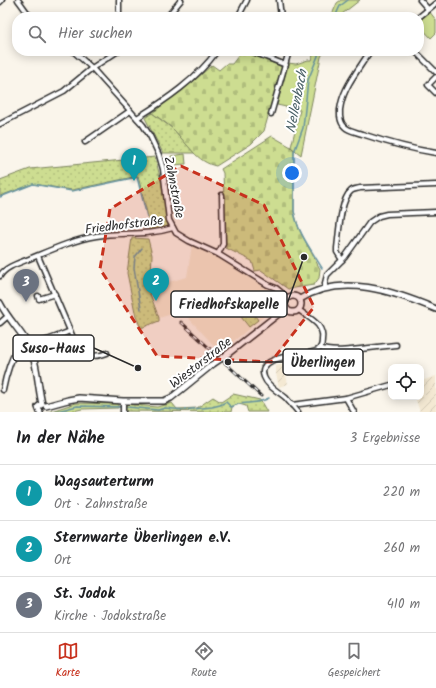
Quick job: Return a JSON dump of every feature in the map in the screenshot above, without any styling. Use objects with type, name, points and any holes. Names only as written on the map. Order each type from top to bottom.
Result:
[{"type":"street","points":[[18,0],[24,6],[26,12]]},
{"type":"street","points":[[119,0],[119,12]]},
{"type":"street","points":[[171,12],[181,0]]},
{"type":"street","points":[[241,12],[247,0]]},
{"type":"street","points":[[279,0],[281,12]]},
{"type":"street","points":[[420,0],[428,9]]},
{"type":"street","points":[[424,13],[436,2]]},
{"type":"street","name":"Zahnstraße","points":[[79,56],[92,68],[143,124],[150,136],[159,155],[165,186],[166,207],[169,220],[173,228]]},
{"type":"street","points":[[0,124],[64,91],[92,68],[110,56]]},
{"type":"street","points":[[137,118],[168,97],[195,75],[213,56]]},
{"type":"street","points":[[262,56],[286,66]]},
{"type":"street","points":[[271,114],[288,56]]},
{"type":"street","points":[[367,56],[351,81],[340,104],[340,118],[345,127],[374,138],[436,153]]},
{"type":"street","points":[[420,56],[436,72]]},
{"type":"street","points":[[436,77],[428,85],[436,93]]},
{"type":"street","points":[[85,142],[130,111]]},
{"type":"street","points":[[342,260],[337,252],[337,248],[343,204],[351,191],[360,188],[436,185]]},
{"type":"street","points":[[218,254],[223,244],[222,195]]},
{"type":"street","points":[[325,288],[327,275],[342,260],[370,222],[379,216],[387,214],[436,212]]},
{"type":"street","name":"Friedhofstraße","points":[[0,276],[12,266],[74,242],[97,236],[159,233],[173,228],[176,233],[218,254],[268,285],[276,288],[288,298]]},
{"type":"street","points":[[38,256],[74,340],[80,350],[85,355],[93,356],[107,353]]},
{"type":"street","points":[[300,299],[325,288],[342,286],[375,288],[436,309]]},
{"type":"street","points":[[38,296],[39,300],[55,294]]},
{"type":"street","points":[[299,310],[292,312],[286,308],[285,303],[288,298],[294,296],[300,299]]},
{"type":"street","points":[[299,310],[301,304],[300,299]]},
{"type":"street","points":[[0,303],[27,342],[36,363],[42,409]]},
{"type":"street","name":"Wiestorstraße","points":[[42,409],[68,400],[79,398],[123,403],[168,400],[286,308]]},
{"type":"street","points":[[298,412],[268,384],[263,376],[266,364],[281,357],[314,352],[320,348],[322,334],[319,326],[299,310]]},
{"type":"street","points":[[0,323],[8,316]]},
{"type":"street","points":[[3,390],[6,375],[21,344],[49,339],[70,331]]},
{"type":"street","points":[[320,348],[326,350],[347,350],[396,344]]},
{"type":"street","points":[[292,405],[346,398],[388,386]]},
{"type":"street","points":[[346,398],[354,412]]},
{"type":"street","points":[[123,403],[123,411]]},
{"type":"highlighted area","points":[[181,166],[264,205],[314,307],[271,362],[157,356],[100,269],[110,209]]},
{"type":"shaded area","points":[[192,245],[221,259],[278,296],[276,307],[220,352],[182,311],[159,318],[150,287],[187,277]]},
{"type":"shaded area","points":[[288,363],[286,375],[288,384],[279,387],[276,366]]},
{"type":"shaded area","points":[[436,376],[436,412],[420,412],[416,400],[424,400],[424,380]]},
{"type":"green space","points":[[341,0],[360,0],[345,12],[333,12],[337,3]]},
{"type":"green space","points":[[429,11],[436,20],[436,33],[431,38],[424,30],[424,16]]},
{"type":"green space","points":[[238,56],[257,56],[282,67],[264,131],[251,144],[216,166],[203,161],[198,157],[174,130],[152,113],[212,65],[219,70],[226,64],[232,64]]},
{"type":"green space","points":[[313,56],[322,56],[301,155],[291,147],[300,110],[277,105],[288,63],[296,64],[311,60]]},
{"type":"green space","points":[[152,113],[173,129],[194,153],[163,153],[145,118]]},
{"type":"green space","points":[[272,136],[294,150],[294,211],[299,229],[320,269],[319,278],[314,285],[288,289],[261,270],[255,271],[252,261],[226,248],[223,173],[221,169]]},
{"type":"green space","points":[[185,154],[186,164],[172,165],[171,156]]},
{"type":"green space","points":[[155,157],[162,185],[168,227],[159,230],[149,231],[148,217],[138,176],[72,190],[33,184],[0,196],[0,180],[30,169]]},
{"type":"green space","points":[[132,238],[148,239],[152,255],[150,294],[159,318],[159,321],[141,328],[136,317],[127,273]]},
{"type":"green space","points":[[251,310],[258,320],[249,327],[241,317]]},
{"type":"green space","points":[[233,394],[260,400],[267,412],[248,412],[246,406],[239,404],[232,407],[231,412],[125,411],[124,404],[157,407],[172,403],[177,409],[197,408],[213,397],[221,402]]},
{"type":"green space","points":[[76,403],[118,404],[118,408],[48,412]]},
{"type":"waterway","name":"Nellenbach","points":[[337,12],[340,6],[348,0]]},
{"type":"waterway","name":"Nellenbach","points":[[318,56],[308,80],[303,128],[294,152],[294,211],[298,226],[322,268]]},
{"type":"waterway","points":[[0,197],[33,184],[72,191],[137,177],[147,217]]},
{"type":"waterway","points":[[141,309],[134,268],[135,257],[142,248]]},
{"type":"waterway","name":"Nellenbach","points":[[54,412],[77,406],[127,407],[158,410],[165,408],[183,410],[212,407],[226,402],[231,407],[240,404],[259,402],[269,398]]},
{"type":"railway","points":[[181,322],[261,396]]},
{"type":"place","name":"Wagsauterturm","points":[[134,181]]},
{"type":"place","name":"Friedhofskapelle","points":[[304,257]]},
{"type":"place","name":"Sternwarte Überlingen e.V.","points":[[156,301]]},
{"type":"place","name":"St. Jodok","points":[[26,302]]},
{"type":"place","name":"Überlingen","points":[[228,362]]},
{"type":"place","name":"Suso-Haus","points":[[138,368]]}]
